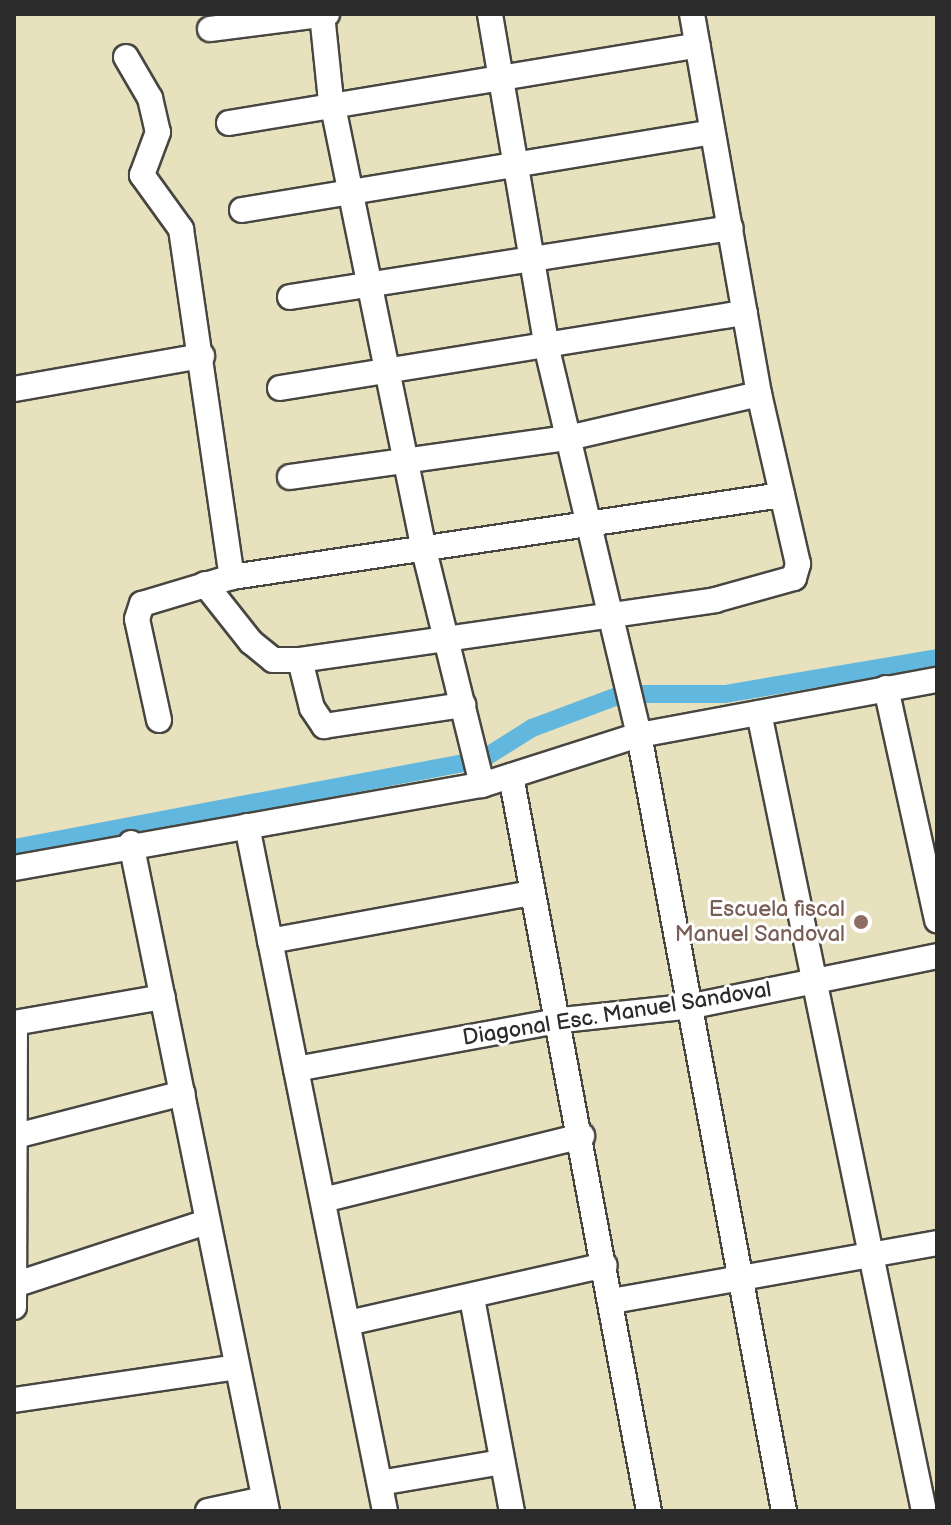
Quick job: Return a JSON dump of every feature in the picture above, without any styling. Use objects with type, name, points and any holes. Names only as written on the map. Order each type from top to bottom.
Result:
[{"type":"street","points":[[210,29],[323,14],[333,106],[409,463],[423,546],[482,785]]},
{"type":"street","points":[[490,14],[547,348],[605,612],[639,735],[744,1278],[784,1511]]},
{"type":"street","points":[[205,584],[251,642],[273,660],[300,660],[447,641],[605,612],[788,584],[798,564],[759,394],[692,14]]},
{"type":"street","points":[[229,123],[501,82],[698,45]]},
{"type":"street","points":[[126,57],[150,98],[158,132],[142,175],[181,229],[232,577]]},
{"type":"street","points":[[242,210],[352,195],[712,132]]},
{"type":"street","points":[[290,297],[533,255],[731,228]]},
{"type":"street","points":[[280,388],[390,375],[745,313]]},
{"type":"street","points":[[14,389],[202,356]]},
{"type":"street","points":[[290,477],[409,463],[568,438],[759,394]]},
{"type":"street","points":[[159,720],[137,619],[142,604],[232,577],[423,546],[782,495]]},
{"type":"street","points":[[300,660],[312,708],[324,726],[463,705]]},
{"type":"street","points":[[14,868],[131,843],[482,785],[639,735],[937,680]]},
{"type":"street","points":[[886,688],[937,920]]},
{"type":"street","points":[[759,713],[818,981],[924,1511]]},
{"type":"street","points":[[511,776],[532,893],[562,1020],[649,1511]]},
{"type":"street","points":[[247,826],[385,1511]]},
{"type":"street","points":[[131,843],[266,1505],[208,1511]]},
{"type":"street","points":[[270,941],[532,893]]},
{"type":"street","name":"Diagonal Esc. Manuel Sandoval","points":[[296,1069],[562,1020],[692,1006],[937,956]]},
{"type":"street","points":[[163,997],[15,1023],[15,1292],[207,1222]]},
{"type":"street","points":[[16,1136],[183,1093]]},
{"type":"street","points":[[323,1200],[582,1136]]},
{"type":"street","points":[[612,1301],[937,1243]]},
{"type":"street","points":[[348,1323],[472,1298],[605,1265]]},
{"type":"street","points":[[472,1298],[512,1511]]},
{"type":"street","points":[[14,1400],[237,1367]]},
{"type":"street","points":[[380,1483],[502,1462]]},
{"type":"waterway","points":[[640,694],[725,694],[937,658]]},
{"type":"waterway","points":[[481,760],[532,728],[623,694]]},
{"type":"waterway","points":[[14,848],[465,763]]},
{"type":"place","name":"Escuela fiscal Manuel Sandoval","points":[[861,922]]}]
